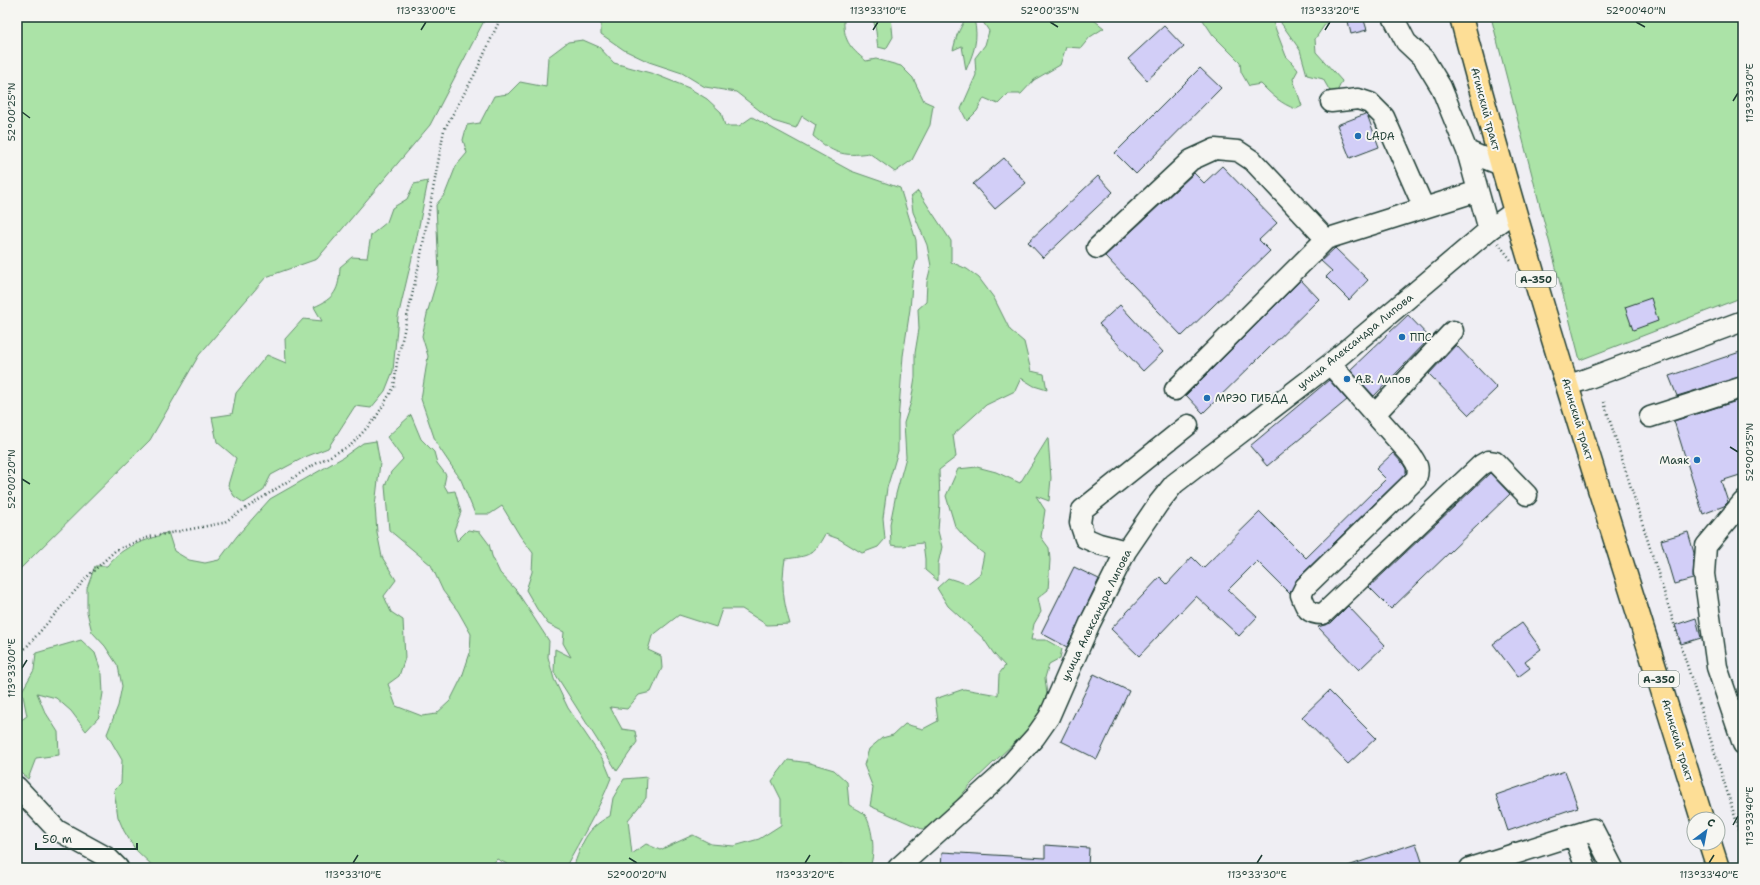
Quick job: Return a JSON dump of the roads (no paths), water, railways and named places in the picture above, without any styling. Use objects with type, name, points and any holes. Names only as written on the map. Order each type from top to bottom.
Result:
[{"type":"highway","name":"Агинский тракт","points":[[1461,17],[1514,211],[1700,811]]},
{"type":"highway","points":[[1713,851],[1718,868]]},
{"type":"street","points":[[1394,19],[1406,42],[1424,59],[1441,87],[1467,151],[1489,230]]},
{"type":"street","points":[[1331,102],[1358,99],[1370,103],[1384,117],[1424,208]]},
{"type":"street","points":[[1097,248],[1191,160],[1215,149],[1238,151],[1253,161],[1326,239]]},
{"type":"street","points":[[1467,151],[1501,165]]},
{"type":"street","points":[[1175,390],[1326,239],[1478,191]]},
{"type":"street","name":"улица Александра Липова","points":[[898,868],[999,777],[1035,737],[1049,717],[1090,623],[1126,551],[1158,504],[1174,484],[1330,364],[1489,230],[1514,211]]},
{"type":"street","points":[[1567,384],[1581,381],[1743,322]]},
{"type":"street","points":[[1375,414],[1453,331]]},
{"type":"street","points":[[1330,364],[1418,465],[1419,472],[1416,479],[1305,587],[1301,595],[1305,608],[1314,614],[1323,614],[1481,465],[1488,461],[1495,462],[1527,495]]},
{"type":"street","points":[[1650,417],[1743,387]]},
{"type":"street","points":[[1126,551],[1085,538],[1080,523],[1082,510],[1188,424]]},
{"type":"street","points":[[1743,502],[1706,546],[1704,574],[1717,667],[1743,744]]},
{"type":"street","points":[[17,787],[57,830],[108,858],[118,868]]},
{"type":"street","points":[[1470,868],[1593,828],[1613,868]]},
{"type":"street","points":[[1574,835],[1586,868]]},
{"type":"place","name":"LADA","points":[[1358,136]]},
{"type":"place","name":"ППС","points":[[1402,337]]},
{"type":"place","name":"А.В. Липов","points":[[1347,379]]},
{"type":"place","name":"МРЭО ГИБДД","points":[[1207,398]]},
{"type":"place","name":"Маяк","points":[[1697,460]]}]
